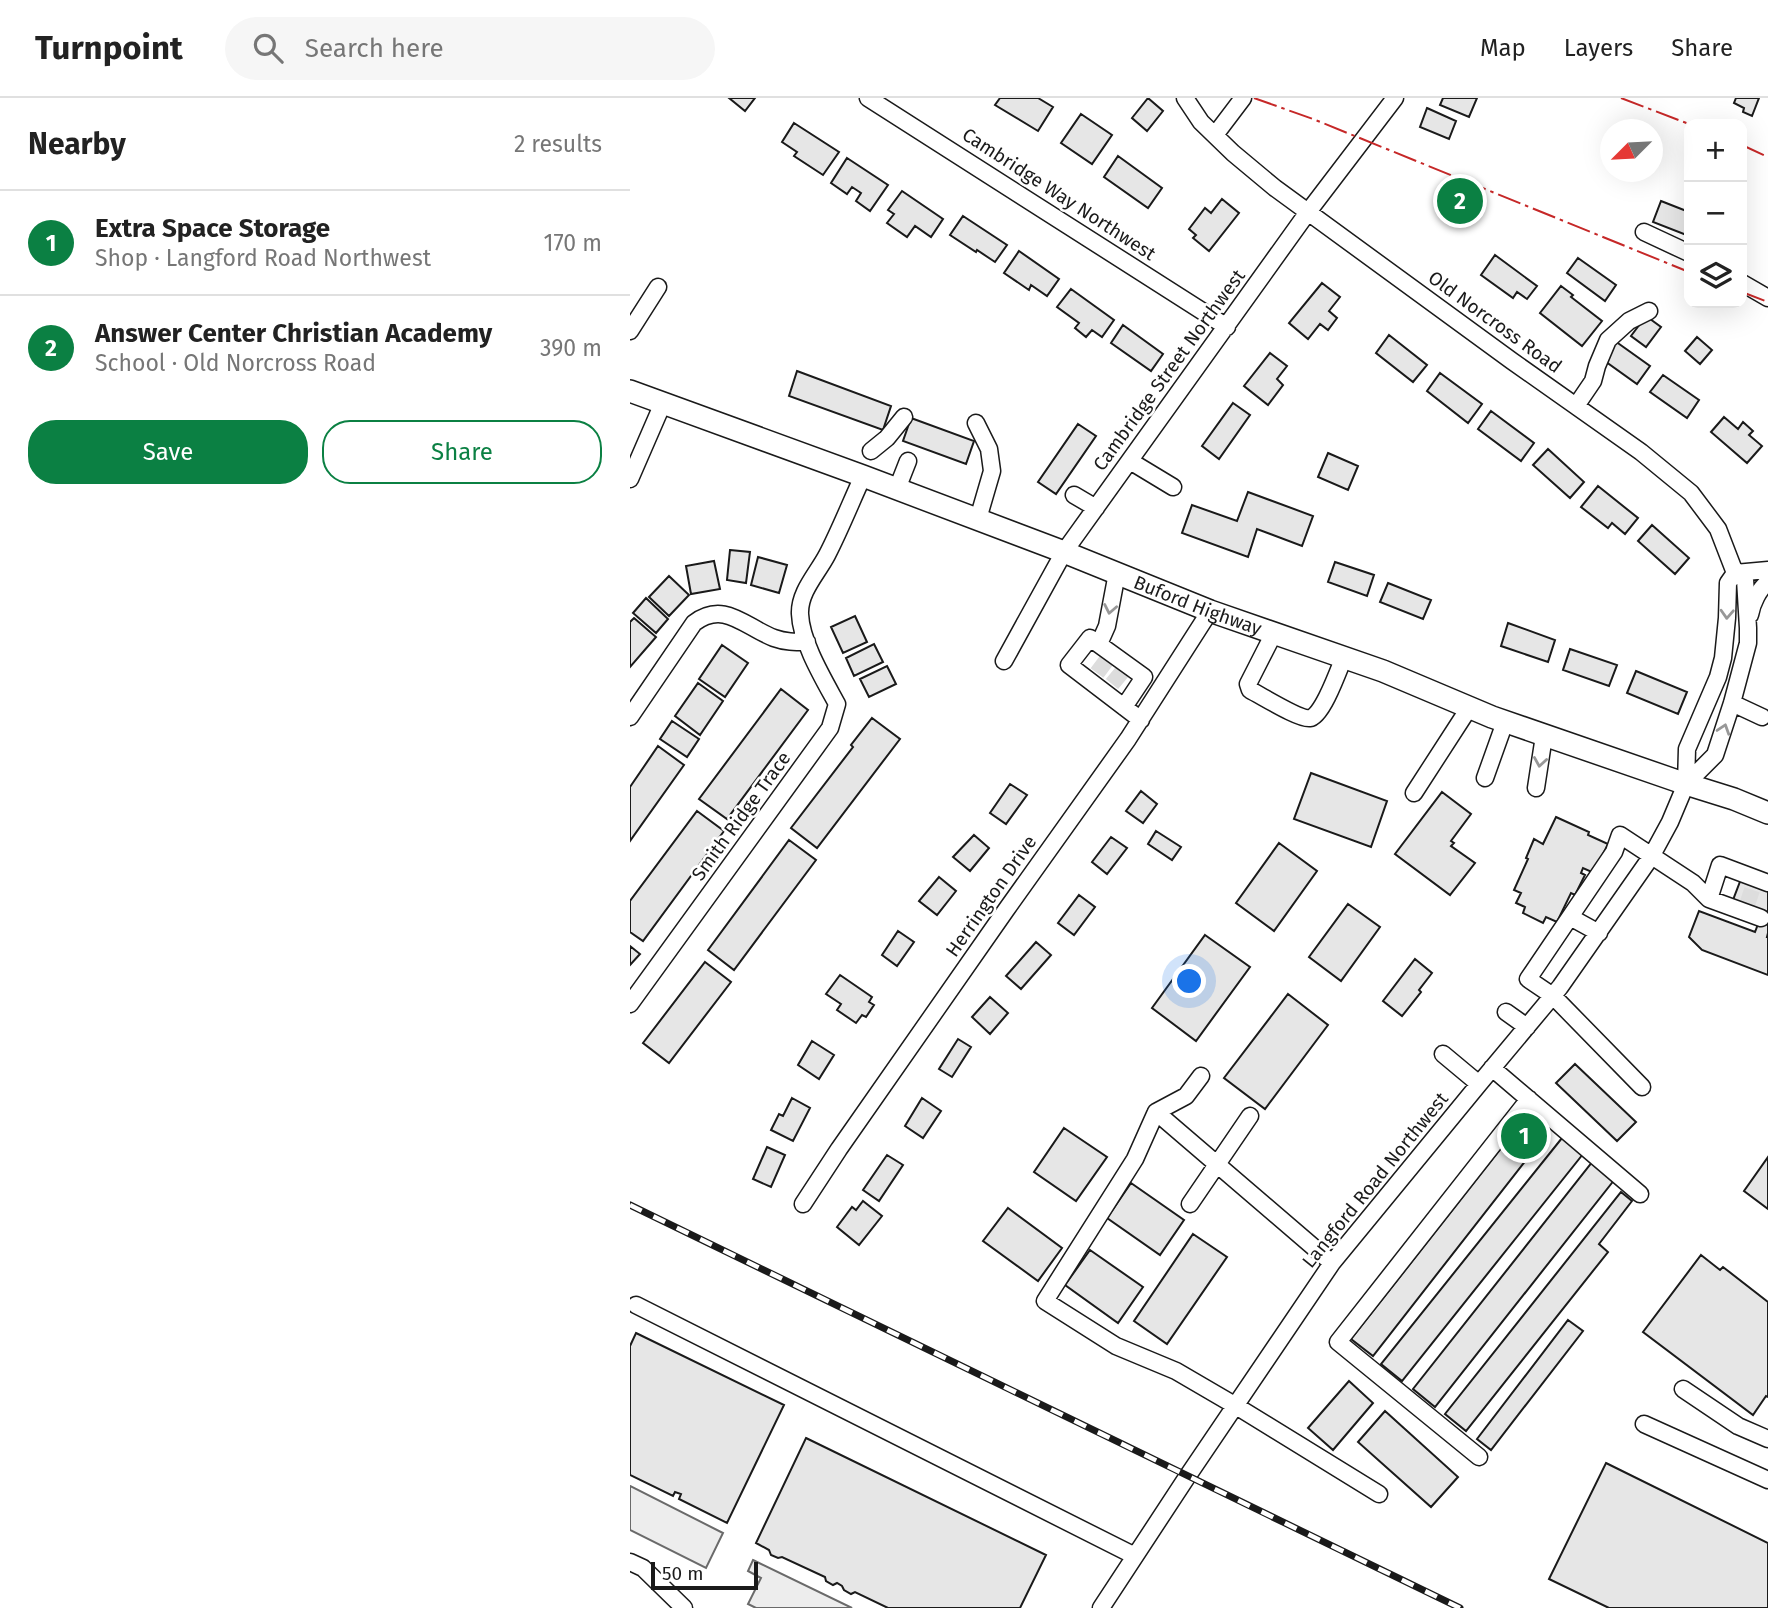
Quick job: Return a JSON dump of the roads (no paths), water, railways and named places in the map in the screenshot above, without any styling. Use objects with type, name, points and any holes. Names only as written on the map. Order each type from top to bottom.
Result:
[{"type":"main road","name":"Buford Highway","points":[[630,391],[1064,552],[1210,611],[1383,671],[1505,722],[1734,799],[1768,813]]},
{"type":"street","name":"Cambridge Way Northwest","points":[[868,98],[1227,327]]},
{"type":"street","name":"Old Norcross Road","points":[[1185,98],[1201,121],[1243,162],[1512,361],[1641,452],[1691,493],[1718,529],[1735,573]]},
{"type":"street","points":[[1215,135],[1243,98]]},
{"type":"street","name":"Cambridge Street Northwest","points":[[1004,662],[1064,552],[1308,212],[1395,98]]},
{"type":"street","points":[[1644,232],[1684,251]]},
{"type":"street","points":[[1747,286],[1768,298]]},
{"type":"street","points":[[630,331],[658,287]]},
{"type":"street","points":[[1576,406],[1593,381],[1608,340],[1629,321],[1649,311]]},
{"type":"street","points":[[630,479],[663,403]]},
{"type":"street","points":[[871,451],[887,438],[904,417]]},
{"type":"street","points":[[976,423],[989,449],[992,471],[978,520]]},
{"type":"street","points":[[897,489],[908,461]]},
{"type":"street","points":[[1130,461],[1173,487]]},
{"type":"street","name":"Smith Ridge Trace","points":[[630,1004],[830,728],[837,704],[801,628],[799,611],[803,597],[826,557],[863,476]]},
{"type":"street","points":[[1074,495],[1096,508]]},
{"type":"street","points":[[1735,573],[1768,570]]},
{"type":"street","points":[[1101,663],[1116,573]]},
{"type":"street","name":"Langford Road Northwest","points":[[1101,1608],[1332,1264],[1574,970],[1651,857],[1686,784],[1687,749],[1718,677],[1723,658],[1728,583],[1735,573],[1745,579],[1748,643],[1715,755],[1686,784]]},
{"type":"street","points":[[1748,628],[1752,606],[1768,582]]},
{"type":"street","name":"Herrington Drive","points":[[803,1204],[1006,909],[1141,720],[1210,611]]},
{"type":"street","points":[[630,717],[694,623],[704,615],[720,613],[776,639],[807,642]]},
{"type":"street","points":[[1274,633],[1248,684],[1250,691],[1308,719],[1314,717],[1322,706],[1344,657]]},
{"type":"street","points":[[1101,663],[1117,678],[1124,707],[1141,720]]},
{"type":"street","points":[[1101,663],[1117,678],[1144,677],[1124,707]]},
{"type":"street","points":[[1732,703],[1762,717]]},
{"type":"street","points":[[1414,793],[1469,708]]},
{"type":"street","points":[[1485,778],[1505,722]]},
{"type":"street","points":[[1535,788],[1544,736]]},
{"type":"street","points":[[1642,1087],[1553,996],[1528,979],[1614,852],[1620,835],[1693,883],[1709,899],[1751,912]]},
{"type":"street","points":[[1709,899],[1720,865],[1759,882]]},
{"type":"street","points":[[1570,917],[1599,933]]},
{"type":"street","points":[[1506,1012],[1527,1027]]},
{"type":"street","points":[[1443,1054],[1479,1084]]},
{"type":"street","points":[[1492,1068],[1640,1194]]},
{"type":"street","points":[[1201,1076],[1186,1096],[1156,1112],[1135,1159],[1045,1301],[1116,1346],[1176,1371],[1379,1494]]},
{"type":"street","points":[[1479,1457],[1338,1342],[1529,1099]]},
{"type":"street","points":[[1156,1112],[1332,1264]]},
{"type":"street","points":[[1190,1204],[1250,1116]]},
{"type":"street","points":[[636,1305],[1135,1556]]},
{"type":"street","points":[[1683,1389],[1738,1426],[1768,1438]]},
{"type":"street","points":[[1644,1424],[1768,1480]]},
{"type":"street","points":[[630,1562],[643,1568],[684,1608]]},
{"type":"tunnel","points":[[1097,673],[1106,661]]},
{"type":"tunnel","points":[[1112,684],[1122,672]]},
{"type":"tunnel","points":[[1747,905],[1754,884]]},
{"type":"railway","points":[[630,1205],[1460,1608]]},
{"type":"place","name":"Answer Center Christian Academy","points":[[1460,201]]},
{"type":"place","name":"Extra Space Storage","points":[[1524,1136]]}]
